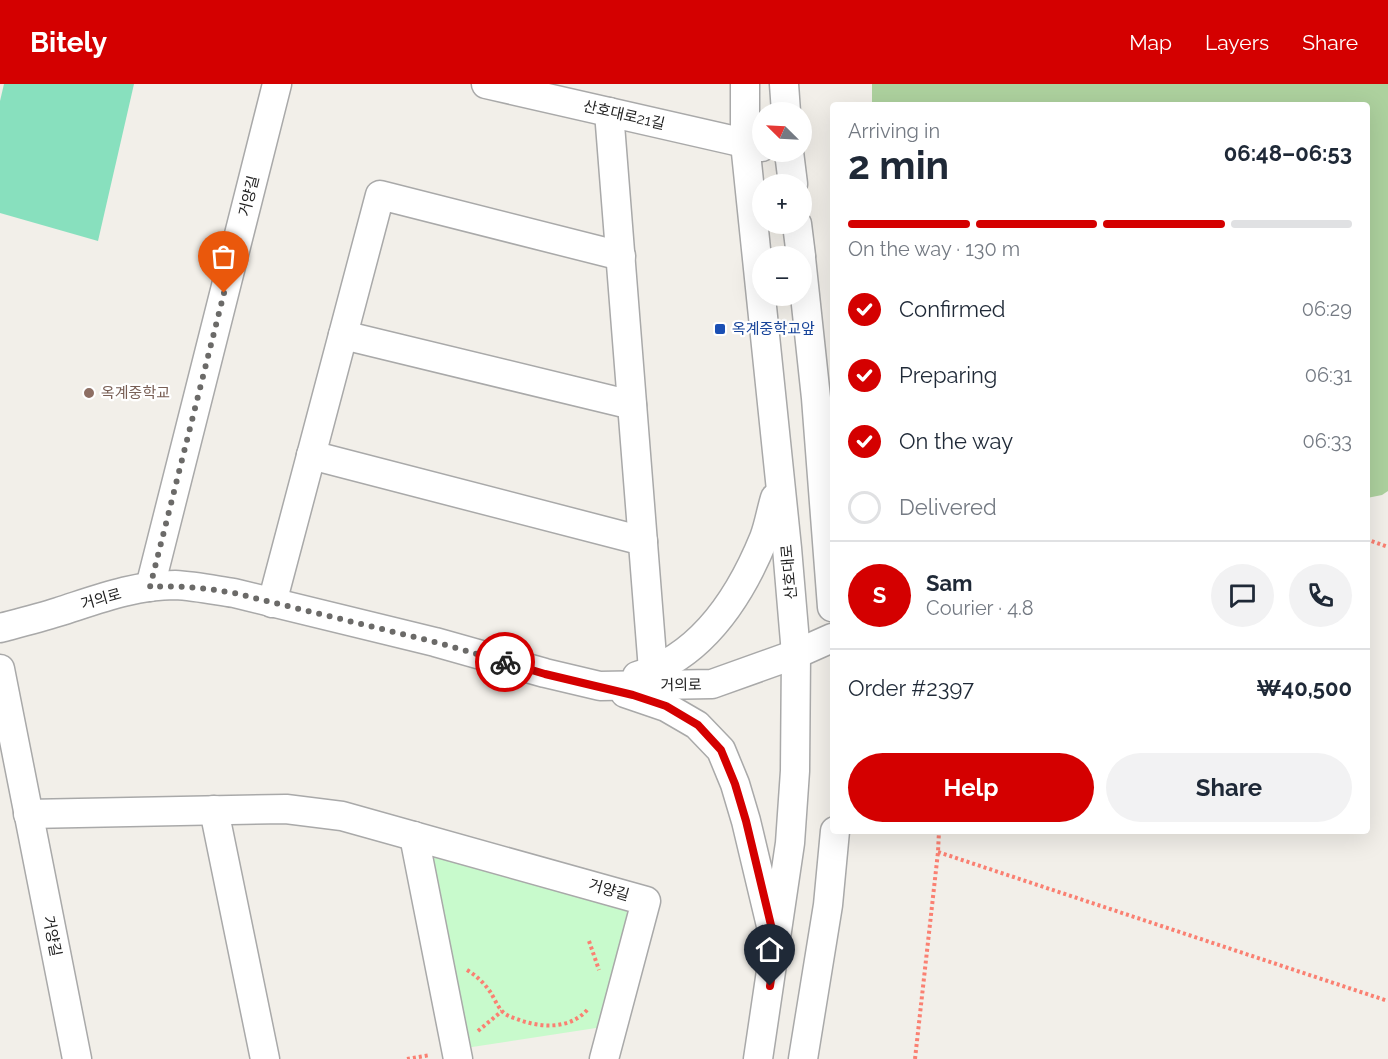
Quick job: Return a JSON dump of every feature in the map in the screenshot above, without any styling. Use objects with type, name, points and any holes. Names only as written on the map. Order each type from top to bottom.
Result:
[{"type":"street","name":"거양길","points":[[150,587],[277,84]]},
{"type":"street","name":"산호대로21길","points":[[486,84],[752,145]]},
{"type":"street","name":"산호대로","points":[[745,84],[752,137]]},
{"type":"street","points":[[784,84],[785,102]]},
{"type":"street","points":[[609,112],[653,670]]},
{"type":"street","name":"산호대로","points":[[754,162],[796,654],[795,771],[790,843],[758,1059]]},
{"type":"street","points":[[272,603],[380,195],[621,256]]},
{"type":"street","points":[[806,306],[816,398],[830,581]]},
{"type":"street","points":[[343,335],[632,405]]},
{"type":"street","points":[[311,456],[642,541]]},
{"type":"street","points":[[600,686],[653,670],[702,638],[727,609],[746,576],[765,536],[780,480]]},
{"type":"street","name":"거의로","points":[[0,628],[100,597],[150,587],[174,585],[234,593],[435,642],[545,674],[600,686],[712,684],[796,654],[830,639]]},
{"type":"street","name":"거양길","points":[[0,669],[77,1059]]},
{"type":"street","points":[[600,686],[666,706],[698,725],[721,750],[735,784],[746,821],[776,946]]},
{"type":"street","name":"거양길","points":[[28,814],[285,809],[342,816],[646,901],[604,1059]]},
{"type":"street","points":[[214,810],[265,1059]]},
{"type":"street","points":[[803,1059],[828,905],[835,834]]},
{"type":"street","points":[[414,836],[458,1059]]},
{"type":"path","points":[[1370,540],[1388,547]]},
{"type":"path","points":[[915,1059],[939,834]]},
{"type":"path","points":[[938,852],[1388,1001]]},
{"type":"path","points":[[589,941],[597,960],[601,980]]},
{"type":"path","points":[[439,959],[463,967],[476,975],[489,990],[500,1010],[527,1023],[549,1026],[570,1022],[590,1007]]},
{"type":"green space","points":[[4,84],[134,84],[98,241],[0,213],[0,101]]},
{"type":"green space","points":[[872,84],[1388,84],[1388,491],[1370,497],[1370,102],[872,102]]},
{"type":"green space","points":[[419,840],[641,904],[609,1026],[459,1049]]},
{"type":"way so far","points":[[224,293],[150,587],[174,585],[234,593],[435,642],[505,662]]},
{"type":"place","name":"옥계중학교앞","points":[[720,329]]},
{"type":"place","name":"옥계중학교","points":[[89,393]]},
{"type":"route","points":[[505,662],[633,695],[666,706],[698,725],[721,750],[735,784],[746,821],[776,946],[770,986]]}]
